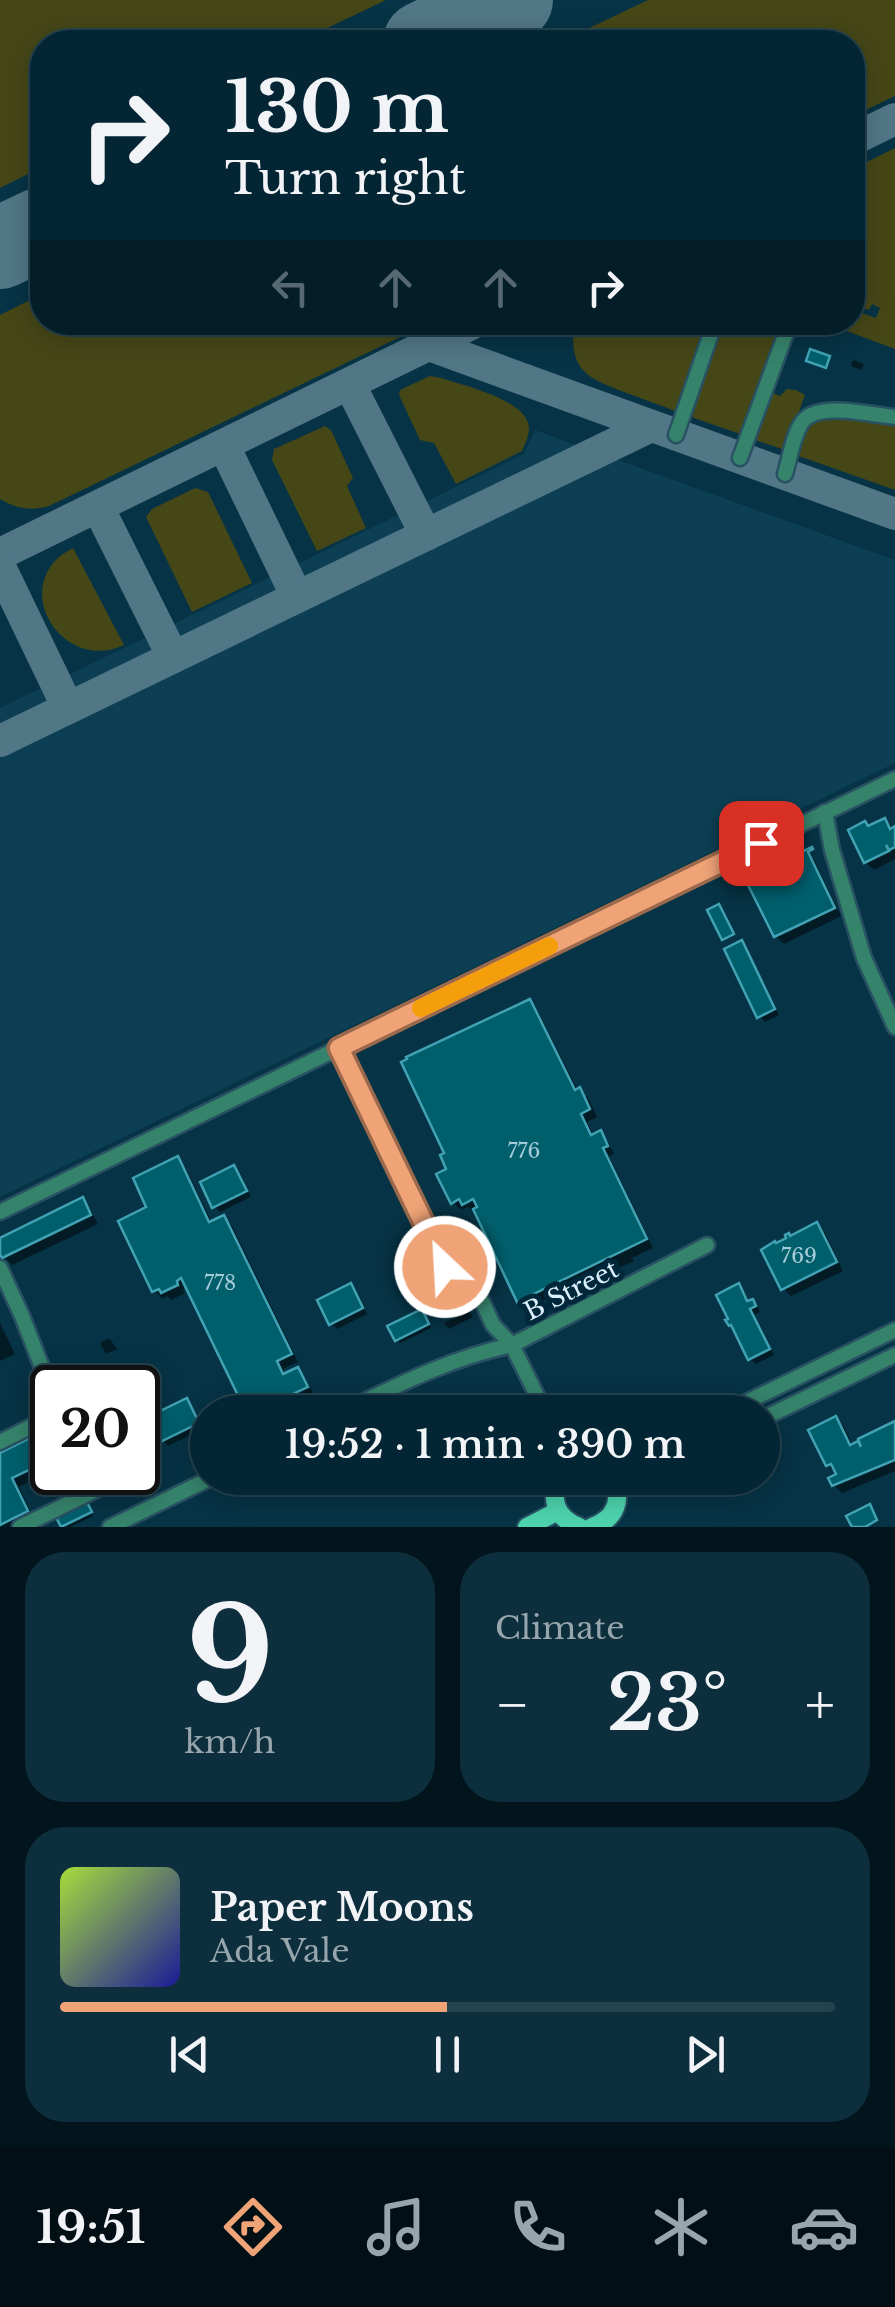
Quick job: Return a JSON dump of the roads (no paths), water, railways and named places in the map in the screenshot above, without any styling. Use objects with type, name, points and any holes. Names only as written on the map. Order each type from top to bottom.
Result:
[{"type":"main road","points":[[555,1495],[564,1519],[579,1527]]},
{"type":"main road","points":[[604,1524],[616,1506],[615,1495]]},
{"type":"main road","points":[[527,1527],[558,1511]]},
{"type":"street","points":[[676,435],[711,335]]},
{"type":"street","points":[[740,458],[785,335]]},
{"type":"street","points":[[785,474],[800,424],[808,416],[829,410],[895,417]]},
{"type":"street","points":[[0,1212],[895,779]]},
{"type":"street","points":[[825,812],[832,850],[864,958],[895,1027]]},
{"type":"street","points":[[339,1048],[445,1267],[476,1288],[492,1326],[512,1346],[536,1395]]},
{"type":"street","name":"B Street","points":[[377,1395],[431,1369],[476,1353],[512,1346],[707,1245]]},
{"type":"street","points":[[0,1268],[41,1365]]},
{"type":"street","points":[[761,1395],[895,1330]]},
{"type":"street","points":[[780,1410],[895,1355]]},
{"type":"street","points":[[0,1442],[30,1427]]},
{"type":"street","points":[[110,1527],[190,1488]]},
{"type":"street","points":[[20,1527],[86,1495]]}]
